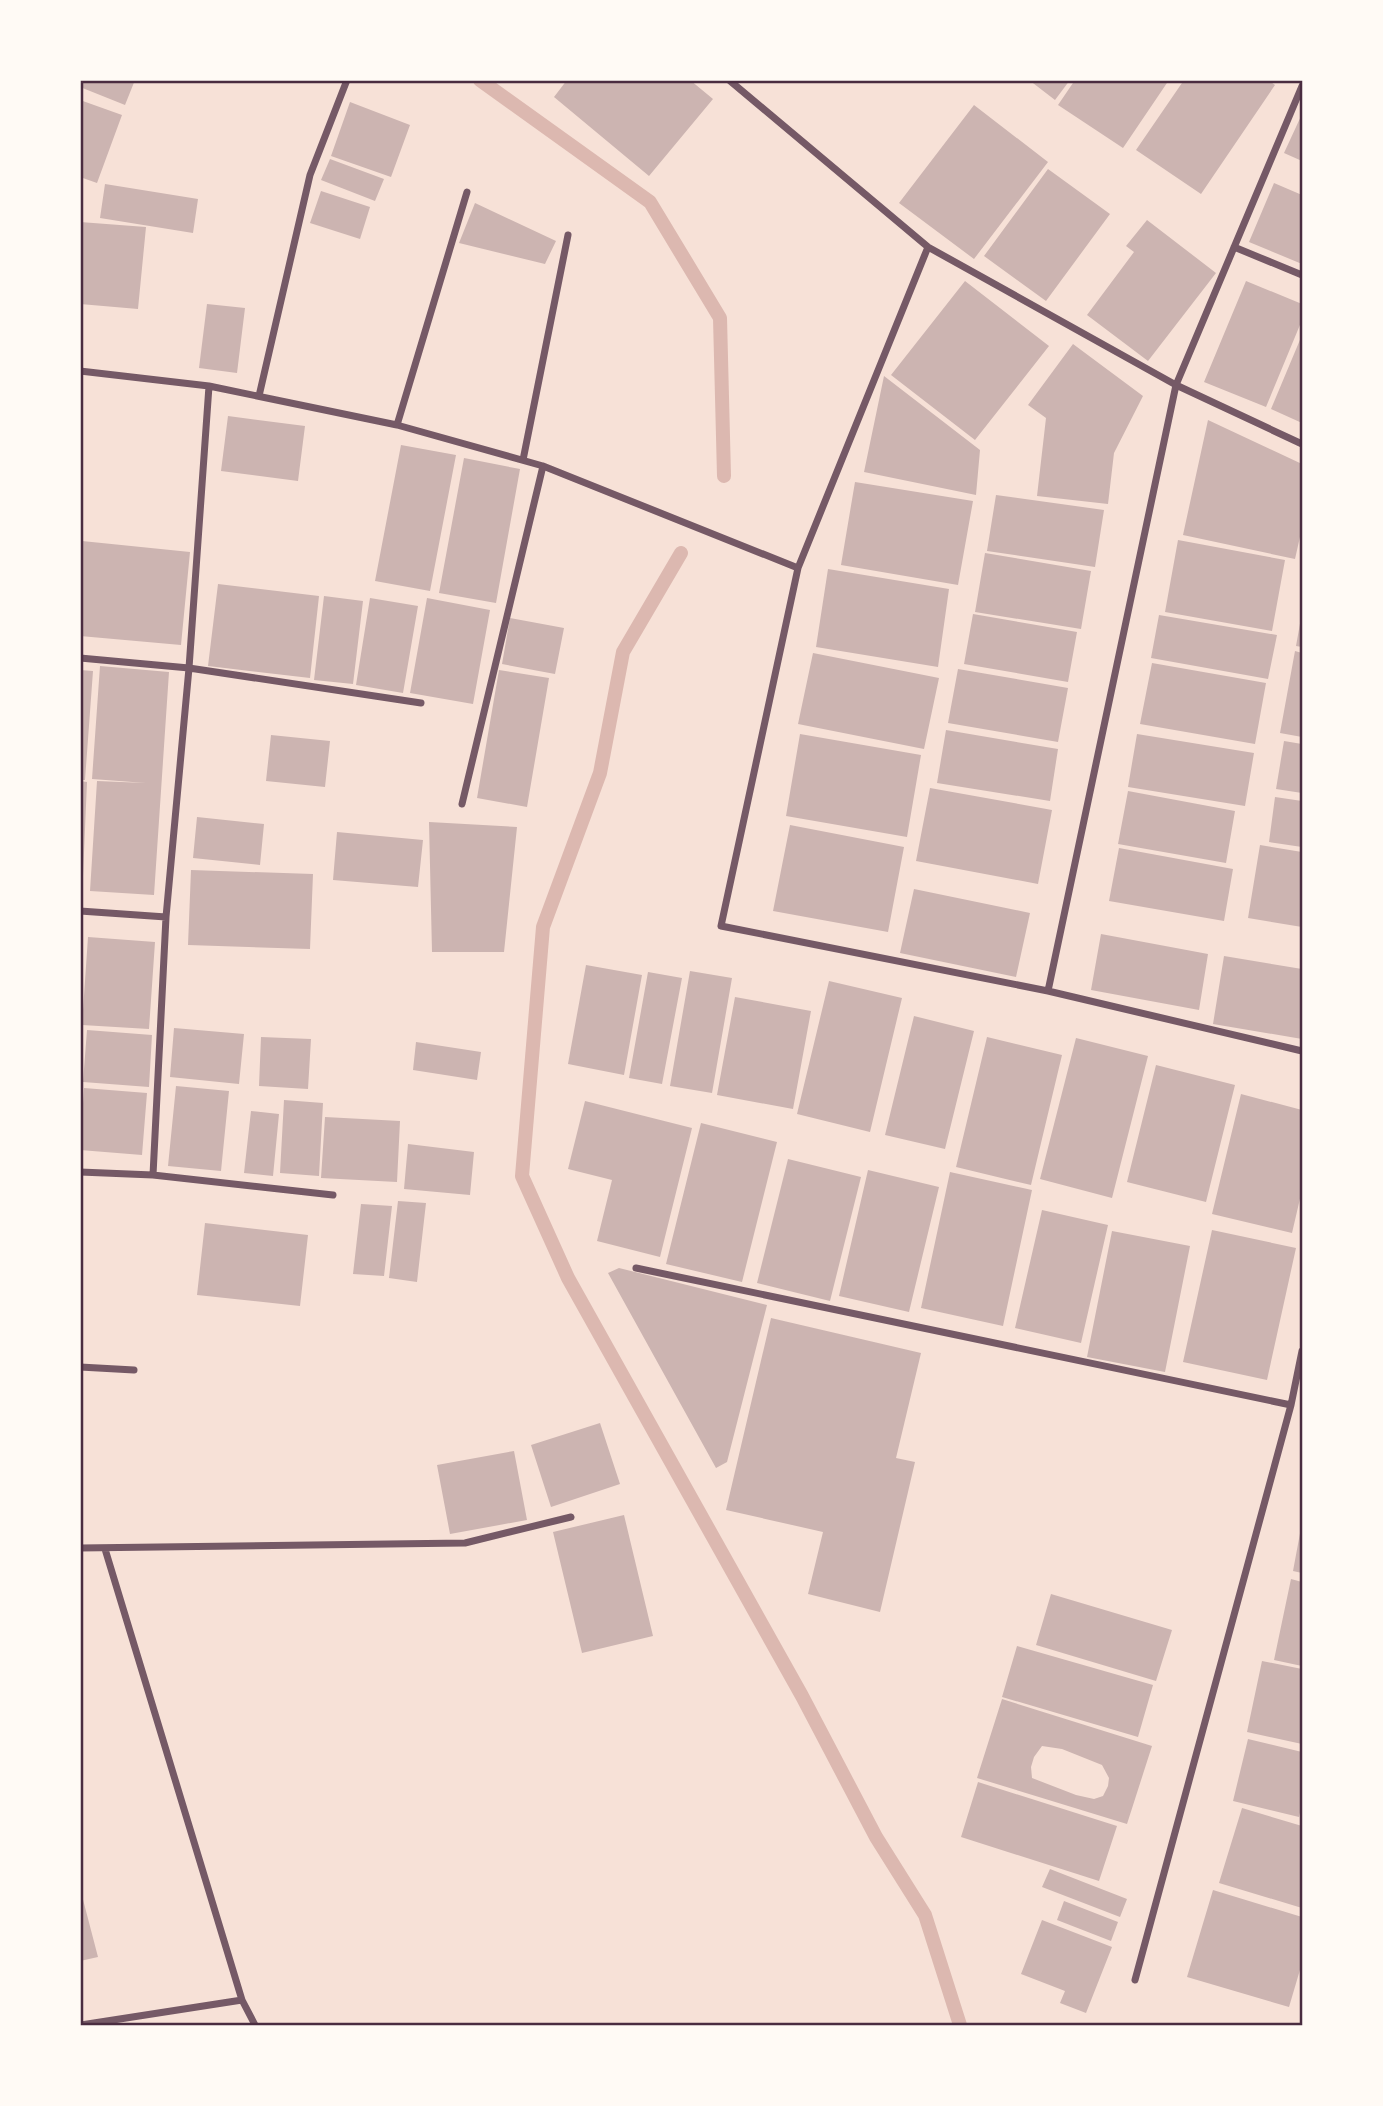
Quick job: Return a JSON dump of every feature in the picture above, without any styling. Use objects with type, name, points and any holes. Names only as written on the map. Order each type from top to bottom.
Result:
[{"type":"street","points":[[258,396],[310,175],[347,80]]},
{"type":"street","points":[[729,80],[928,247],[1176,385],[1303,444]]},
{"type":"street","points":[[1048,991],[1176,385],[1303,86]]},
{"type":"street","points":[[397,425],[467,192]]},
{"type":"street","points":[[523,460],[568,235]]},
{"type":"street","points":[[928,247],[799,568],[720,926],[1048,991],[1303,1051]]},
{"type":"street","points":[[1234,247],[1303,275]]},
{"type":"street","points":[[80,372],[209,386],[397,425],[543,466],[799,568]]},
{"type":"street","points":[[153,1175],[166,917],[189,668],[209,386]]},
{"type":"street","points":[[462,804],[543,466]]},
{"type":"street","points":[[80,657],[189,668],[421,703]]},
{"type":"street","points":[[80,911],[166,917]]},
{"type":"street","points":[[80,1172],[153,1175],[333,1195]]},
{"type":"street","points":[[636,1268],[1291,1405]]},
{"type":"street","points":[[1135,1980],[1291,1405],[1303,1351]]},
{"type":"street","points":[[80,1367],[134,1370]]},
{"type":"street","points":[[80,1548],[465,1543],[571,1517]]},
{"type":"street","points":[[105,1549],[242,2000],[255,2025]]},
{"type":"street","points":[[81,2025],[242,2000]]},
{"type":"building","points":[[80,80],[135,80],[125,105],[80,87]]},
{"type":"building","points":[[567,80],[690,80],[713,99],[649,176],[554,97]]},
{"type":"building","points":[[1029,80],[1070,80],[1055,100]]},
{"type":"building","points":[[1075,80],[1169,80],[1123,148],[1058,105]]},
{"type":"building","points":[[1184,80],[1268,80],[1275,85],[1201,194],[1136,150]]},
{"type":"building","points":[[80,100],[122,115],[97,183],[80,177]]},
{"type":"building","points":[[350,102],[410,125],[391,177],[331,156]]},
{"type":"building","points":[[974,105],[1048,162],[974,259],[899,203]]},
{"type":"building","points":[[1302,114],[1302,161],[1284,153]]},
{"type":"building","points":[[330,159],[384,179],[375,201],[321,180]]},
{"type":"building","points":[[1048,169],[1110,214],[1046,301],[984,256]]},
{"type":"building","points":[[1274,183],[1302,195],[1302,264],[1249,242]]},
{"type":"building","points":[[105,184],[198,199],[193,233],[100,218]]},
{"type":"building","points":[[321,191],[370,207],[360,239],[310,223]]},
{"type":"building","points":[[475,203],[556,241],[545,264],[459,243]]},
{"type":"building","points":[[1147,220],[1216,273],[1148,361],[1087,315],[1134,252],[1126,246]]},
{"type":"building","points":[[80,222],[146,227],[138,309],[80,304]]},
{"type":"building","points":[[965,281],[1049,346],[975,440],[891,375]]},
{"type":"building","points":[[1246,281],[1302,304],[1302,320],[1266,407],[1204,382]]},
{"type":"building","points":[[207,304],[245,308],[237,373],[199,368]]},
{"type":"building","points":[[1302,335],[1302,423],[1271,409]]},
{"type":"building","points":[[1073,344],[1143,396],[1114,453],[1108,504],[1037,496],[1046,418],[1028,405]]},
{"type":"building","points":[[884,376],[980,450],[976,495],[864,472]]},
{"type":"building","points":[[228,416],[305,426],[298,481],[221,471]]},
{"type":"building","points":[[1208,420],[1302,464],[1302,528],[1295,559],[1183,535]]},
{"type":"building","points":[[401,445],[456,455],[430,591],[375,581]]},
{"type":"building","points":[[464,458],[520,469],[496,603],[439,593]]},
{"type":"building","points":[[855,482],[973,501],[958,585],[841,565]]},
{"type":"building","points":[[996,495],[1104,510],[1095,567],[987,551]]},
{"type":"building","points":[[1178,540],[1285,560],[1272,631],[1165,612]]},
{"type":"building","points":[[82,541],[190,552],[181,645],[80,636]]},
{"type":"building","points":[[985,553],[1091,571],[1081,629],[975,612]]},
{"type":"building","points":[[828,569],[949,589],[938,667],[816,647]]},
{"type":"building","points":[[218,584],[319,596],[310,678],[208,666]]},
{"type":"building","points":[[324,596],[363,601],[353,684],[314,680]]},
{"type":"building","points":[[370,598],[418,606],[403,693],[356,685]]},
{"type":"building","points":[[427,598],[490,610],[473,704],[410,693]]},
{"type":"building","points":[[973,614],[1077,632],[1068,682],[964,664]]},
{"type":"building","points":[[1159,615],[1277,635],[1268,679],[1151,658]]},
{"type":"building","points":[[510,618],[564,628],[555,674],[502,664]]},
{"type":"building","points":[[1302,618],[1302,647],[1296,646]]},
{"type":"building","points":[[1295,651],[1302,653],[1302,737],[1280,733]]},
{"type":"building","points":[[813,653],[939,678],[924,749],[798,724]]},
{"type":"building","points":[[1152,663],[1266,683],[1255,744],[1140,724]]},
{"type":"building","points":[[100,666],[169,672],[154,895],[90,891],[97,781],[146,783],[92,779]]},
{"type":"building","points":[[958,669],[1068,688],[1058,742],[948,723]]},
{"type":"building","points":[[80,670],[93,671],[85,780],[80,780]]},
{"type":"building","points":[[499,670],[549,678],[527,807],[477,798]]},
{"type":"building","points":[[946,730],[1058,749],[1050,801],[937,783]]},
{"type":"building","points":[[800,734],[921,755],[907,837],[786,816]]},
{"type":"building","points":[[1137,734],[1254,753],[1245,806],[1128,787]]},
{"type":"building","points":[[271,735],[330,741],[325,787],[266,781]]},
{"type":"building","points":[[1284,741],[1302,744],[1302,793],[1276,789]]},
{"type":"building","points":[[80,781],[87,782],[83,876],[80,876]]},
{"type":"building","points":[[930,788],[1052,810],[1038,884],[916,861]]},
{"type":"building","points":[[1128,791],[1235,811],[1226,863],[1118,844]]},
{"type":"building","points":[[1275,797],[1302,801],[1302,847],[1269,842]]},
{"type":"building","points":[[197,817],[264,824],[260,865],[193,858]]},
{"type":"building","points":[[429,822],[517,827],[504,952],[432,952]]},
{"type":"building","points":[[790,825],[904,847],[888,932],[773,911]]},
{"type":"building","points":[[337,832],[423,840],[418,887],[333,880]]},
{"type":"building","points":[[1260,845],[1302,852],[1302,927],[1248,918]]},
{"type":"building","points":[[1119,848],[1233,869],[1224,921],[1109,901]]},
{"type":"building","points":[[191,870],[313,874],[310,949],[188,945]]},
{"type":"building","points":[[914,889],[1030,913],[1016,977],[900,953]]},
{"type":"building","points":[[1101,934],[1208,954],[1199,1010],[1091,990]]},
{"type":"building","points":[[88,937],[155,942],[149,1029],[82,1025]]},
{"type":"building","points":[[1224,956],[1302,969],[1302,1039],[1213,1024]]},
{"type":"building","points":[[586,965],[642,975],[624,1075],[568,1064]]},
{"type":"building","points":[[690,971],[732,978],[712,1093],[670,1086]]},
{"type":"building","points":[[648,972],[682,978],[662,1084],[629,1078]]},
{"type":"building","points":[[829,981],[902,998],[870,1132],[797,1114]]},
{"type":"building","points":[[735,997],[811,1011],[793,1109],[717,1095]]},
{"type":"building","points":[[914,1016],[974,1031],[945,1149],[885,1135]]},
{"type":"building","points":[[174,1028],[244,1034],[239,1084],[170,1077]]},
{"type":"building","points":[[87,1030],[152,1035],[149,1087],[83,1082]]},
{"type":"building","points":[[261,1037],[311,1039],[308,1089],[259,1086]]},
{"type":"building","points":[[987,1037],[1062,1055],[1031,1185],[956,1167]]},
{"type":"building","points":[[1076,1038],[1148,1056],[1112,1198],[1040,1179]]},
{"type":"building","points":[[416,1042],[481,1052],[477,1080],[413,1070]]},
{"type":"building","points":[[1156,1065],[1235,1085],[1206,1202],[1127,1182]]},
{"type":"building","points":[[176,1086],[229,1091],[221,1171],[168,1166]]},
{"type":"building","points":[[84,1088],[147,1093],[142,1155],[80,1150]]},
{"type":"building","points":[[1241,1094],[1302,1110],[1302,1190],[1292,1233],[1212,1214]]},
{"type":"building","points":[[284,1100],[323,1103],[319,1176],[280,1173]]},
{"type":"building","points":[[585,1101],[692,1128],[660,1257],[597,1241],[612,1180],[568,1169]]},
{"type":"building","points":[[251,1111],[279,1114],[273,1176],[244,1173]]},
{"type":"building","points":[[325,1117],[400,1121],[397,1182],[321,1178]]},
{"type":"building","points":[[701,1123],[777,1142],[742,1282],[666,1264]]},
{"type":"building","points":[[408,1144],[474,1152],[470,1195],[404,1189]]},
{"type":"building","points":[[788,1159],[861,1177],[830,1301],[757,1283]]},
{"type":"building","points":[[868,1170],[939,1187],[909,1312],[839,1296]]},
{"type":"building","points":[[950,1172],[1032,1190],[1003,1326],[921,1308]]},
{"type":"building","points":[[398,1201],[426,1203],[417,1282],[389,1278]]},
{"type":"building","points":[[361,1204],[392,1206],[384,1276],[353,1274]]},
{"type":"building","points":[[1042,1210],[1108,1225],[1081,1343],[1015,1328]]},
{"type":"building","points":[[205,1223],[308,1235],[300,1306],[197,1295]]},
{"type":"building","points":[[1212,1230],[1296,1248],[1267,1380],[1183,1362]]},
{"type":"building","points":[[1112,1231],[1190,1246],[1165,1372],[1087,1357]]},
{"type":"building","points":[[619,1268],[767,1305],[727,1462],[716,1468],[608,1273]]},
{"type":"building","points":[[771,1318],[921,1353],[896,1458],[915,1462],[880,1612],[808,1594],[823,1532],[726,1510]]},
{"type":"building","points":[[600,1423],[620,1484],[551,1507],[531,1445]]},
{"type":"building","points":[[514,1451],[527,1520],[450,1534],[437,1465]]},
{"type":"building","points":[[624,1515],[653,1636],[582,1653],[553,1532]]},
{"type":"building","points":[[1302,1528],[1302,1573],[1293,1571]]},
{"type":"building","points":[[1291,1579],[1302,1582],[1302,1666],[1274,1660]]},
{"type":"building","points":[[1051,1594],[1172,1630],[1156,1681],[1036,1645]]},
{"type":"building","points":[[1017,1646],[1153,1685],[1138,1737],[1002,1697]]},
{"type":"building","points":[[1262,1661],[1302,1669],[1302,1744],[1247,1732]]},
{"type":"building","points":[[1002,1699],[1152,1746],[1127,1824],[977,1778]],"holes":[[[1042,1746],[1062,1749],[1102,1765],[1109,1778],[1103,1796],[1094,1799],[1076,1795],[1032,1778],[1034,1757]]]},
{"type":"building","points":[[1248,1739],[1302,1752],[1302,1803],[1299,1817],[1233,1801]]},
{"type":"building","points":[[978,1782],[1117,1826],[1099,1881],[961,1837]]},
{"type":"building","points":[[1242,1808],[1302,1826],[1302,1908],[1219,1883]]},
{"type":"building","points":[[1050,1869],[1127,1899],[1120,1917],[1042,1887]]},
{"type":"building","points":[[80,1888],[98,1957],[80,1961]]},
{"type":"building","points":[[1213,1890],[1302,1917],[1302,1963],[1289,2007],[1187,1977]]},
{"type":"building","points":[[1064,1901],[1118,1922],[1111,1941],[1057,1920]]},
{"type":"building","points":[[1042,1920],[1112,1947],[1086,2013],[1060,2003],[1065,1991],[1021,1974]]},
{"type":"waterway","points":[[480,80],[650,202],[720,318],[724,476]]},
{"type":"waterway","points":[[681,553],[623,652],[600,773],[543,927],[522,1176],[568,1278],[802,1696],[876,1837],[925,1915],[960,2025]]}]
